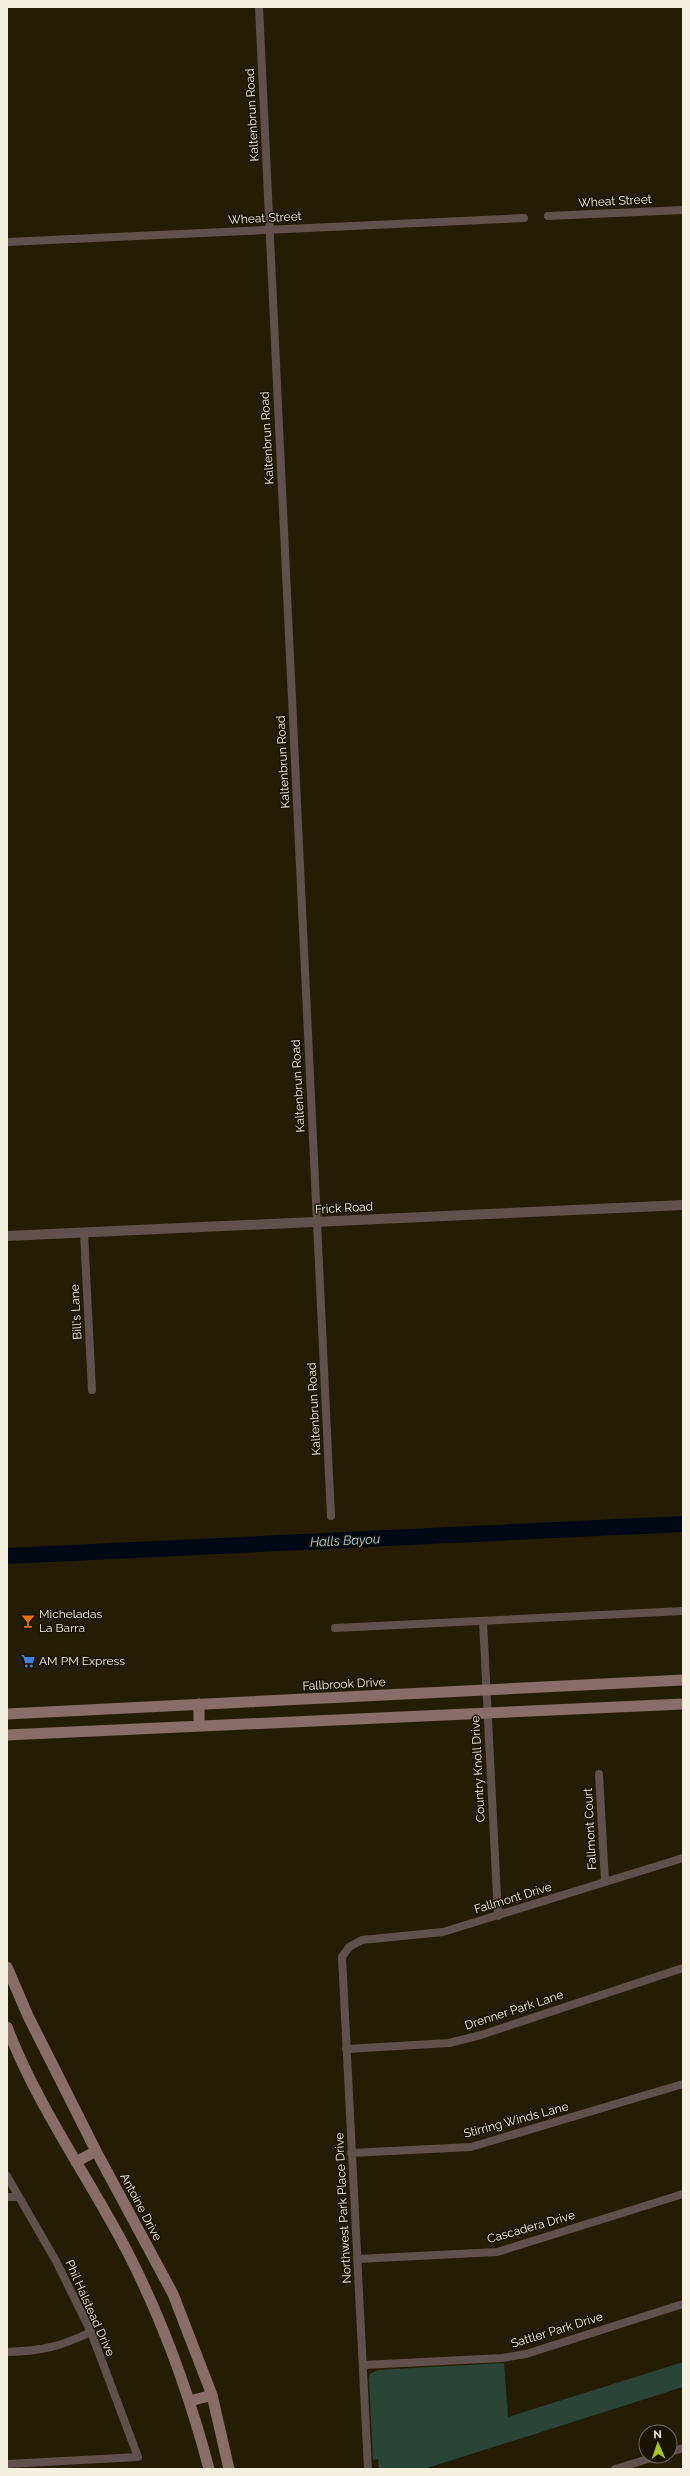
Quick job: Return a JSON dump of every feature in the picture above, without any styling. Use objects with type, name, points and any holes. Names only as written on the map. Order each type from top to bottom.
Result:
[{"type":"main road","name":"Fallbrook Drive","points":[[7,1714],[683,1680]]},
{"type":"main road","points":[[199,1704],[199,1726]]},
{"type":"main road","points":[[7,1735],[683,1704]]},
{"type":"main road","name":"Antoine Drive","points":[[7,1969],[28,2016],[96,2151],[173,2294],[212,2394],[229,2469]]},
{"type":"main road","points":[[7,2027],[26,2072],[126,2250],[157,2311],[190,2401],[209,2469]]},
{"type":"main road","points":[[76,2162],[96,2151]]},
{"type":"main road","points":[[190,2401],[212,2394]]},
{"type":"street","name":"Kaltenbrun Road","points":[[259,7],[331,1516]]},
{"type":"street","name":"Wheat Street","points":[[548,216],[683,210]]},
{"type":"street","name":"Wheat Street","points":[[7,242],[524,218]]},
{"type":"street","name":"Frick Road","points":[[7,1236],[317,1223],[683,1205]]},
{"type":"street","name":"Bill's Lane","points":[[84,1233],[92,1390]]},
{"type":"street","points":[[335,1628],[683,1611]]},
{"type":"street","name":"Country Knoll Drive","points":[[483,1621],[498,1916]]},
{"type":"street","name":"Fallmont Court","points":[[599,1774],[605,1882]]},
{"type":"street","name":"Fallmont Drive","points":[[348,1947],[362,1940],[443,1932],[683,1858]]},
{"type":"street","name":"Northwest Park Place Drive","points":[[348,1947],[342,1957],[368,2469]]},
{"type":"street","name":"Drenner Park Lane","points":[[346,2048],[449,2043],[489,2032],[683,1968]]},
{"type":"street","name":"Stirring Winds Lane","points":[[352,2153],[471,2146],[683,2084]]},
{"type":"street","name":"Phil Halstead Drive","points":[[7,2176],[56,2261],[91,2332],[138,2457],[7,2464]]},
{"type":"street","name":"Cascadera Drive","points":[[358,2259],[496,2252],[683,2194]]},
{"type":"street","points":[[7,2197],[18,2197]]},
{"type":"street","name":"Sattler Park Drive","points":[[363,2365],[502,2358],[526,2354],[683,2304]]},
{"type":"street","points":[[7,2352],[38,2351],[62,2346],[91,2332]]},
{"type":"street","points":[[615,2469],[638,2462]]},
{"type":"green space","points":[[683,2362],[683,2387],[424,2469],[379,2469],[378,2459],[373,2460],[369,2379],[370,2374],[378,2370],[504,2363],[508,2417]]},
{"type":"waterway","name":"Halls Bayou","points":[[7,1556],[683,1524]]},
{"type":"place","name":"Micheladas La Barra","points":[[28,1621]]},
{"type":"place","name":"AM PM Express","points":[[28,1661]]}]
